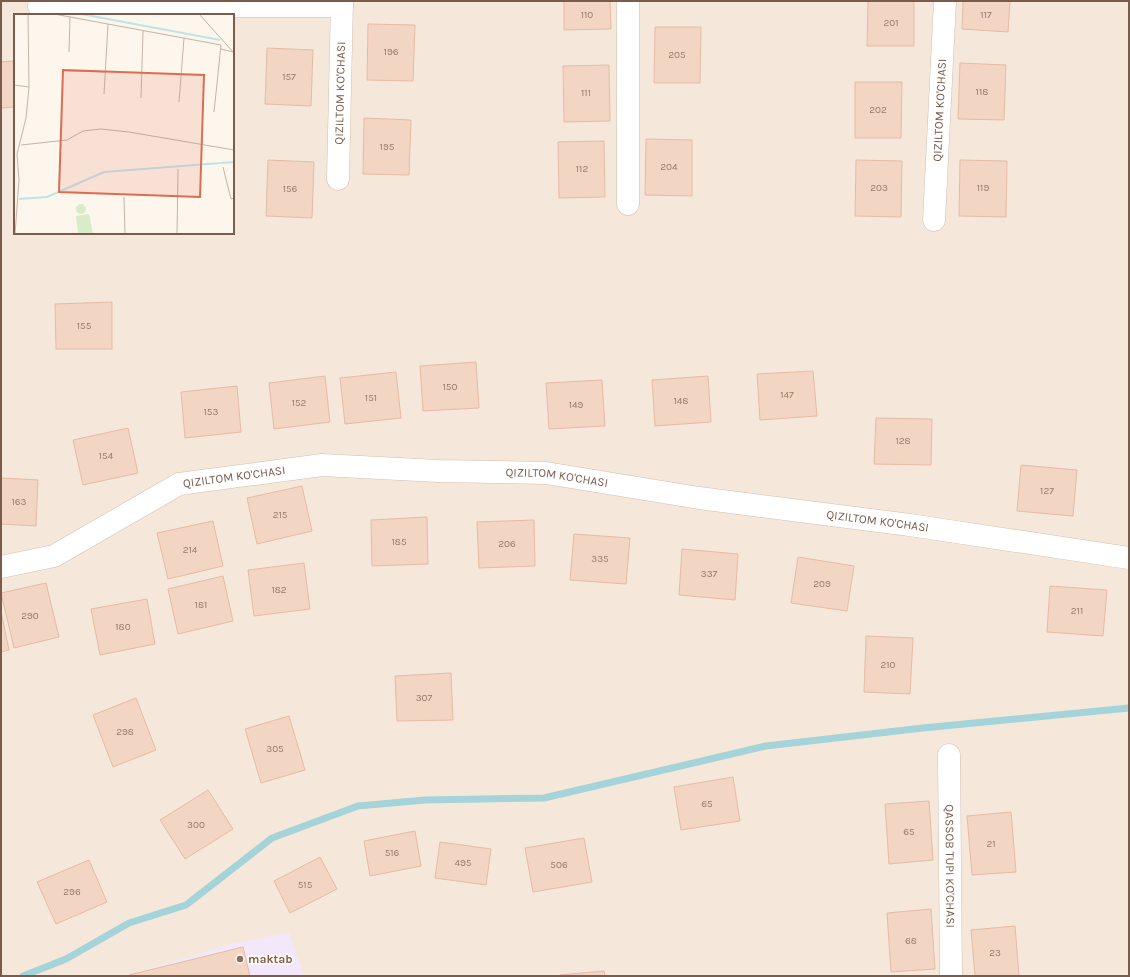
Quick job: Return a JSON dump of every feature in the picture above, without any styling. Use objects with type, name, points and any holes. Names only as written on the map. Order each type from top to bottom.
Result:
[{"type":"street","points":[[628,1],[628,204]]},
{"type":"street","name":"QIZILTOM KO'CHASI","points":[[934,220],[945,1]]},
{"type":"street","name":"QIZILTOM KO'CHASI","points":[[39,6],[342,4],[338,179]]},
{"type":"street","name":"QIZILTOM KO'CHASI","points":[[1,567],[54,556],[179,484],[322,465],[438,471],[546,473],[699,498],[910,525],[1129,558]]},
{"type":"street","name":"QASSOB TUPI KO'CHASI","points":[[949,755],[951,976]]},
{"type":"shaded area","points":[[1,1],[1129,1],[1129,976],[1,976]]},
{"type":"shaded area","name":"maktab","points":[[289,933],[304,976],[126,976],[235,943]]},
{"type":"building","points":[[564,1],[610,1],[611,29],[564,30]]},
{"type":"building","points":[[868,1],[914,1],[914,46],[867,46]]},
{"type":"building","points":[[963,1],[1010,1],[1008,32],[962,29]]},
{"type":"building","points":[[368,24],[415,25],[413,81],[367,80]]},
{"type":"building","points":[[655,27],[701,27],[700,83],[654,83]]},
{"type":"building","points":[[267,48],[313,50],[311,106],[265,104]]},
{"type":"building","points":[[13,61],[14,107],[1,108],[1,62]]},
{"type":"building","points":[[960,63],[1006,65],[1004,120],[958,119]]},
{"type":"building","points":[[609,65],[610,121],[564,122],[563,66]]},
{"type":"building","points":[[855,82],[902,82],[901,138],[855,138]]},
{"type":"building","points":[[364,118],[411,120],[409,175],[363,174]]},
{"type":"building","points":[[646,139],[692,140],[692,196],[645,195]]},
{"type":"building","points":[[604,141],[605,197],[559,198],[558,142]]},
{"type":"building","points":[[268,160],[314,162],[312,218],[266,216]]},
{"type":"building","points":[[856,160],[902,161],[901,217],[855,216]]},
{"type":"building","points":[[960,160],[1007,161],[1006,217],[959,216]]},
{"type":"building","points":[[112,302],[112,349],[56,349],[55,304]]},
{"type":"building","points":[[476,362],[479,408],[423,411],[420,366]]},
{"type":"building","points":[[813,371],[817,416],[760,420],[757,374]]},
{"type":"building","points":[[396,372],[401,418],[345,424],[340,378]]},
{"type":"building","points":[[325,376],[330,422],[274,429],[269,383]]},
{"type":"building","points":[[708,376],[711,422],[655,426],[652,380]]},
{"type":"building","points":[[602,380],[605,426],[549,429],[546,383]]},
{"type":"building","points":[[237,386],[241,432],[185,438],[181,392]]},
{"type":"building","points":[[876,418],[932,419],[931,465],[874,464]]},
{"type":"building","points":[[128,428],[138,473],[83,485],[73,440]]},
{"type":"building","points":[[1021,465],[1077,470],[1073,516],[1017,511]]},
{"type":"building","points":[[1,478],[38,480],[36,526],[1,524]]},
{"type":"building","points":[[302,486],[312,531],[257,544],[247,498]]},
{"type":"building","points":[[427,517],[428,564],[372,566],[371,520]]},
{"type":"building","points":[[534,520],[535,566],[479,568],[477,522]]},
{"type":"building","points":[[213,521],[223,566],[168,579],[157,533]]},
{"type":"building","points":[[574,534],[630,538],[626,584],[570,580]]},
{"type":"building","points":[[682,549],[738,554],[735,600],[679,595]]},
{"type":"building","points":[[798,557],[854,566],[847,611],[791,603]]},
{"type":"building","points":[[304,563],[310,609],[254,616],[248,570]]},
{"type":"building","points":[[223,576],[233,621],[178,634],[168,589]]},
{"type":"building","points":[[46,583],[59,637],[14,648],[1,593]]},
{"type":"building","points":[[1050,586],[1107,590],[1103,636],[1047,632]]},
{"type":"building","points":[[147,599],[155,644],[100,655],[91,609]]},
{"type":"building","points":[[1,611],[9,650],[1,652]]},
{"type":"building","points":[[866,636],[913,638],[910,694],[864,692]]},
{"type":"building","points":[[451,673],[453,720],[397,721],[395,676]]},
{"type":"building","points":[[136,698],[156,750],[113,767],[93,715]]},
{"type":"building","points":[[289,716],[305,770],[261,783],[245,729]]},
{"type":"building","points":[[733,777],[740,821],[681,830],[674,787]]},
{"type":"building","points":[[208,790],[233,829],[185,859],[160,820]]},
{"type":"building","points":[[929,801],[933,860],[889,864],[885,804]]},
{"type":"building","points":[[1011,812],[1016,872],[972,875],[967,816]]},
{"type":"building","points":[[415,831],[421,866],[370,876],[364,841]]},
{"type":"building","points":[[584,838],[592,882],[533,892],[525,848]]},
{"type":"building","points":[[440,842],[491,849],[486,885],[435,878]]},
{"type":"building","points":[[320,857],[337,889],[290,913],[274,881]]},
{"type":"building","points":[[89,860],[107,902],[56,924],[37,882]]},
{"type":"building","points":[[931,909],[935,969],[891,972],[887,913]]},
{"type":"building","points":[[1015,926],[1019,976],[975,976],[971,930]]},
{"type":"building","points":[[243,947],[250,976],[129,976],[129,975]]},
{"type":"building","points":[[604,971],[605,976],[560,976],[560,975]]},
{"type":"waterway","points":[[23,976],[66,959],[129,923],[186,905],[272,838],[358,806],[425,800],[544,798],[766,746],[923,728],[1129,708]]},
{"type":"place","name":"maktab","points":[[240,959]]}]
